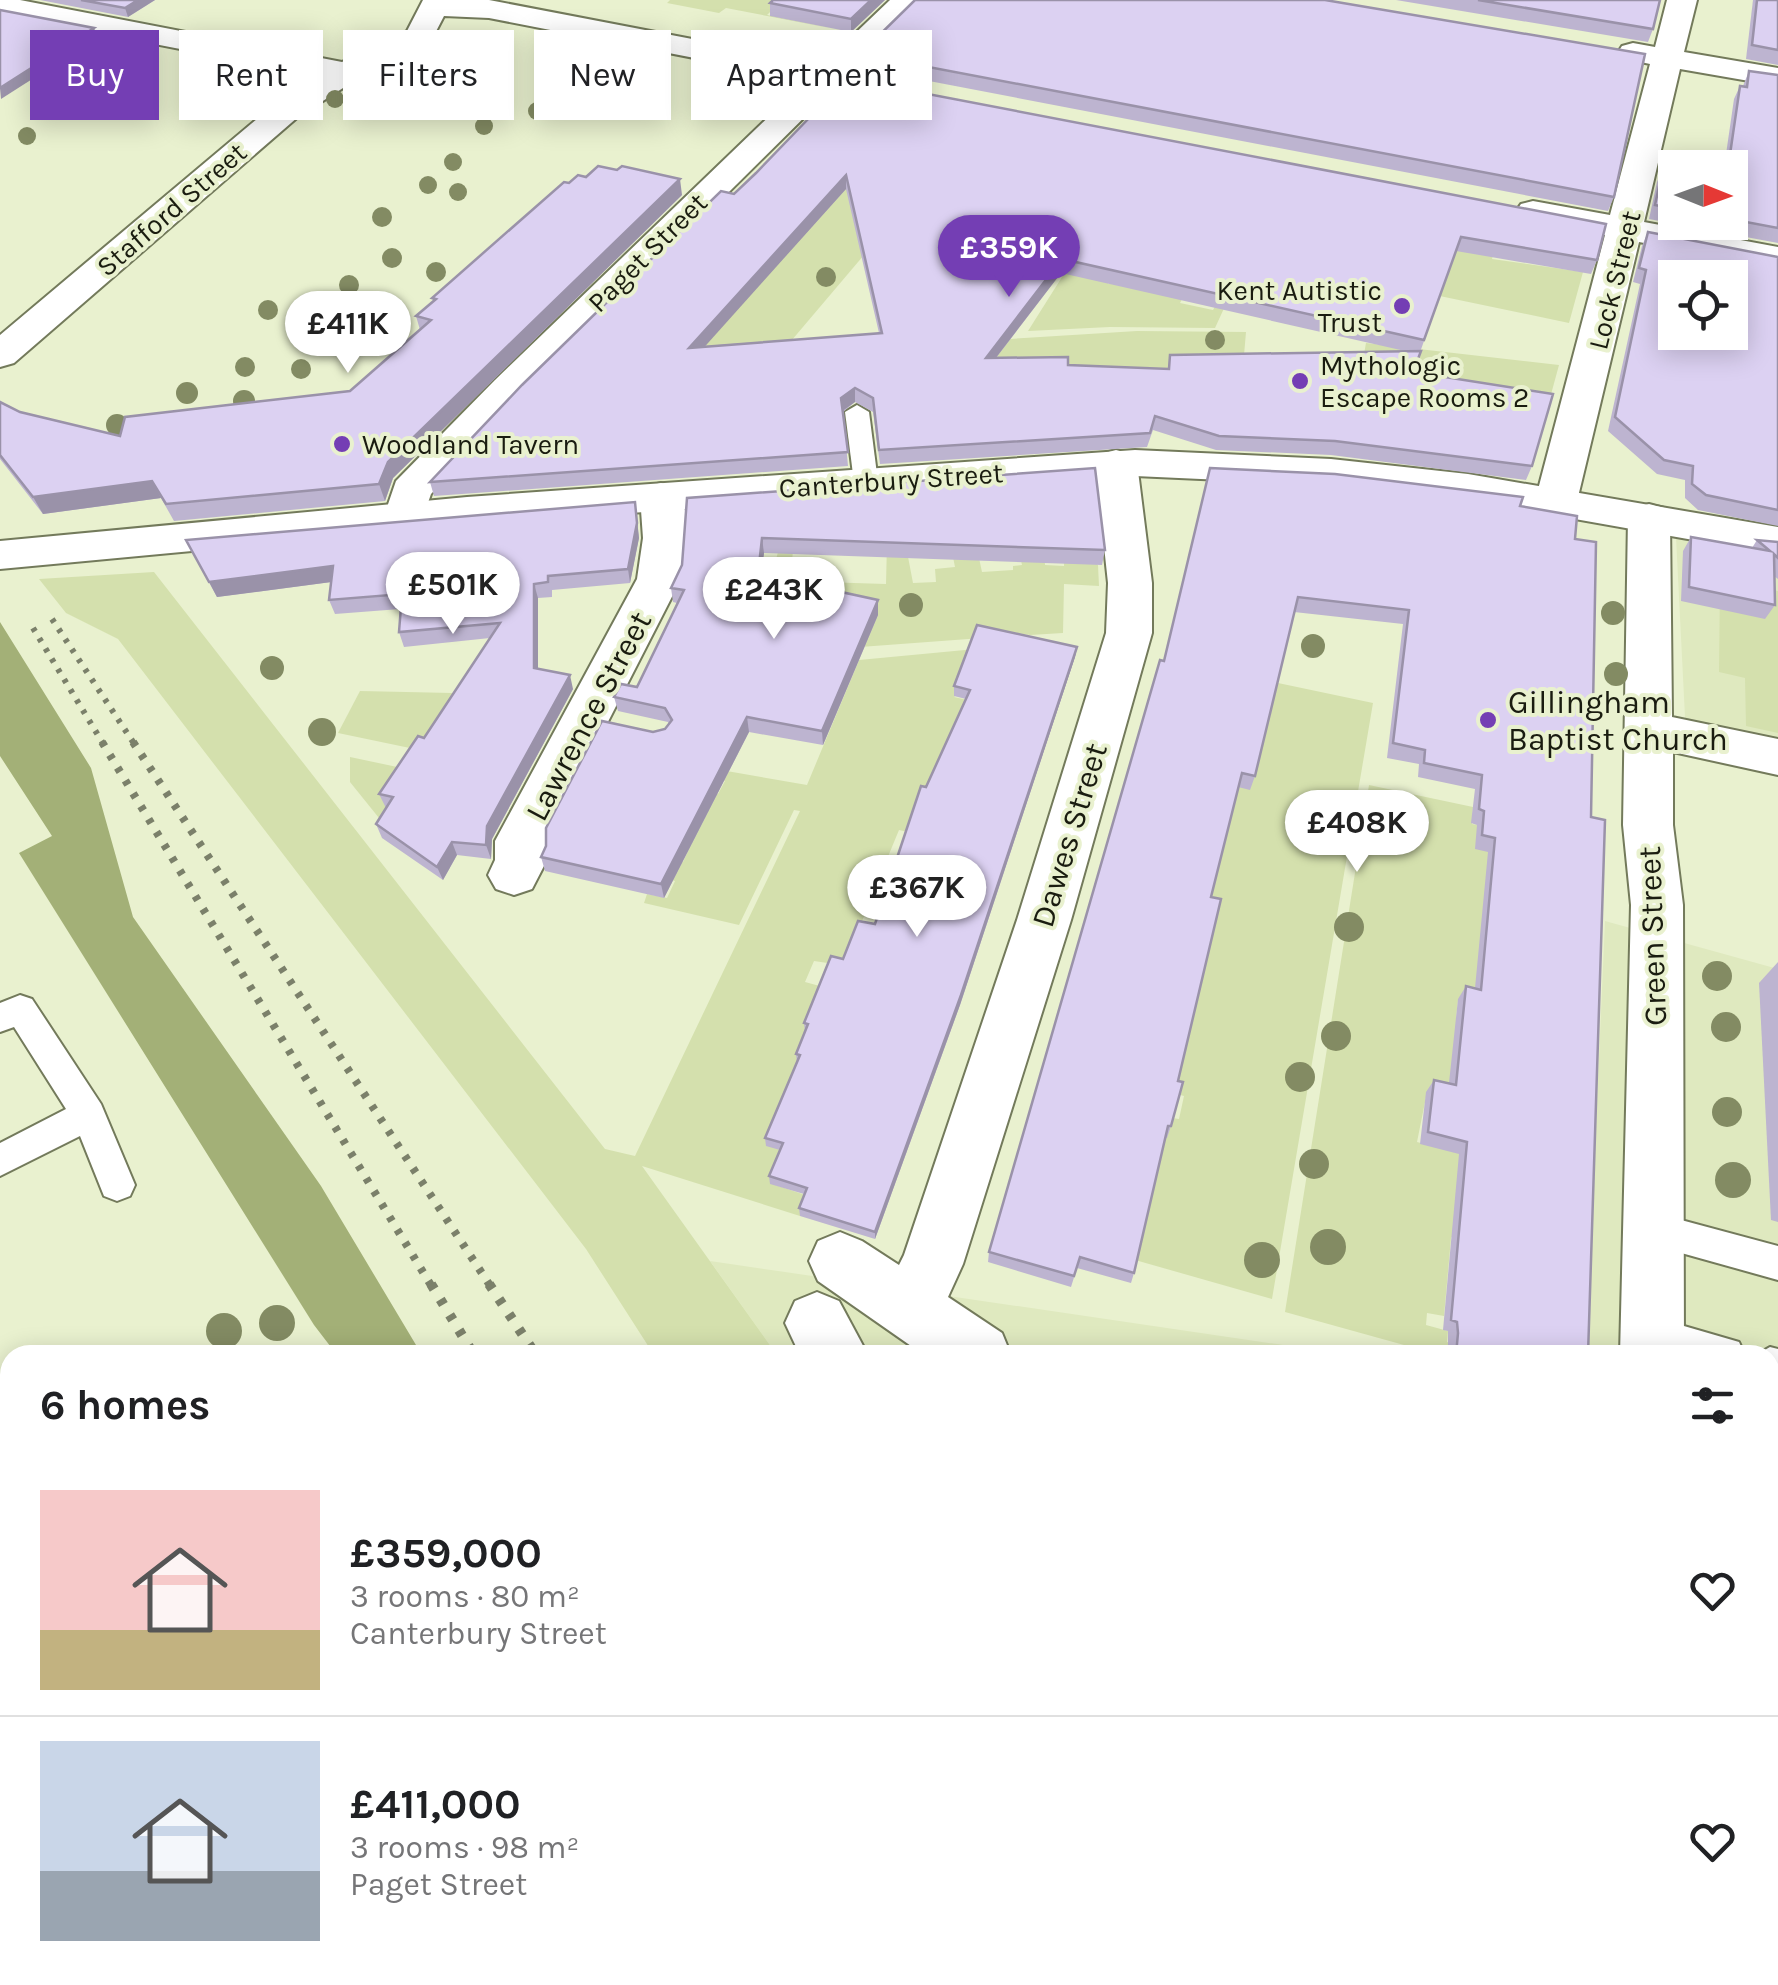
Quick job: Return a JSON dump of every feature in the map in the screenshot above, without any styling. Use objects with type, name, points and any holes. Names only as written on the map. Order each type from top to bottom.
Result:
[{"type":"street","name":"Paget Street","points":[[877,30],[907,0]]},
{"type":"street","name":"Lock Street","points":[[1556,501],[1682,0]]},
{"type":"street","points":[[436,4],[489,9],[691,49]]},
{"type":"street","name":"Stafford Street","points":[[423,30],[436,4]]},
{"type":"street","points":[[0,5],[343,71]]},
{"type":"street","points":[[0,37],[41,11]]},
{"type":"street","points":[[1597,46],[1778,77]]},
{"type":"street","name":"Stafford Street","points":[[0,355],[287,110],[343,74]]},
{"type":"street","points":[[932,95],[945,98]]},
{"type":"street","name":"Paget Street","points":[[405,516],[411,490],[509,388],[786,120]]},
{"type":"street","points":[[1502,204],[1778,258]]},
{"type":"street","name":"Canterbury Street","points":[[0,555],[405,516],[1116,464],[1332,472],[1556,501],[1778,541]]},
{"type":"street","name":"Dawes Street","points":[[910,1310],[932,1264],[1124,656],[1129,633],[1130,583],[1116,464]]},
{"type":"street","name":"Lawrence Street","points":[[514,875],[521,841],[599,722],[659,579],[665,538],[662,496]]},
{"type":"street","name":"Green Street","points":[[1649,518],[1648,824],[1657,905],[1652,1345]]},
{"type":"street","points":[[1648,729],[1778,757]]},
{"type":"street","points":[[840,1261],[964,1345]]},
{"type":"lane","points":[[857,412],[866,482]]},
{"type":"lane","points":[[0,1018],[20,1009],[89,1115],[117,1185]]},
{"type":"lane","points":[[0,1160],[89,1115]]},
{"type":"lane","points":[[1655,1230],[1778,1263]]},
{"type":"shaded area","points":[[782,0],[767,15],[835,29],[726,8],[719,13],[667,3]]},
{"type":"shaded area","points":[[842,181],[914,196],[786,347],[639,352]]},
{"type":"shaded area","points":[[1497,240],[1492,259],[1583,272],[1569,323],[1315,270]]},
{"type":"shaded area","points":[[1074,258],[1109,284],[1189,285],[1180,303],[1213,310],[1224,291],[1231,293],[1215,328],[1028,331]]},
{"type":"shaded area","points":[[1137,331],[1246,332],[1242,378],[1165,402],[912,345]]},
{"type":"shaded area","points":[[1366,343],[1559,365],[1550,398],[1356,399]]},
{"type":"shaded area","points":[[1015,532],[1044,542],[1045,565],[1064,566],[1064,537],[1098,565],[1099,586],[1064,584],[1063,633],[1030,635],[991,629],[982,638],[723,657],[768,589],[778,552],[793,551],[790,581],[886,584],[887,543],[905,541],[913,583],[936,582],[935,569],[955,567],[949,537],[974,535],[982,572],[1013,570],[1013,566],[1022,565]]},
{"type":"shaded area","points":[[1676,537],[1778,557],[1778,777],[1687,757]]},
{"type":"shaded area","points":[[154,572],[605,1149],[635,1156],[800,811],[794,810],[739,925],[644,903],[647,894],[667,898],[675,881],[623,869],[632,850],[683,862],[697,831],[697,790],[718,794],[725,781],[671,769],[675,762],[807,785],[859,660],[1019,645],[954,697],[972,701],[922,835],[899,830],[887,859],[933,871],[929,882],[887,872],[879,891],[921,902],[915,918],[868,906],[859,929],[875,970],[814,961],[805,982],[827,988],[818,1162],[770,1183],[808,1196],[800,1216],[642,1166],[770,1345],[648,1345],[586,1249],[118,639],[66,613],[39,579]]},
{"type":"shaded area","points":[[1720,581],[1765,618],[1765,589],[1778,591],[1778,733],[1746,726],[1745,678],[1719,672]]},
{"type":"shaded area","points":[[0,622],[91,768],[133,917],[321,1186],[416,1345],[329,1345],[314,1325],[19,853],[52,836],[0,756]]},
{"type":"shaded area","points":[[1278,683],[1373,703],[1272,1299],[1114,1254],[1172,1118],[1179,1119],[1184,1096],[1124,1080],[1198,908],[1190,829],[1226,838],[1233,807],[1222,805],[1259,716],[1269,718]]},
{"type":"shaded area","points":[[360,691],[465,696],[429,752],[338,733]]},
{"type":"shaded area","points":[[350,757],[402,768],[424,816],[392,821],[379,818],[350,782]]},
{"type":"shaded area","points":[[1369,785],[1473,807],[1472,824],[1506,831],[1528,861],[1476,1004],[1458,1000],[1456,1018],[1468,1076],[1427,1092],[1417,1142],[1499,1164],[1451,1238],[1444,1316],[1427,1313],[1426,1325],[1448,1331],[1447,1342],[1456,1345],[1404,1345],[1285,1312]]},
{"type":"shaded area","points":[[1605,921],[1778,969],[1778,1345],[1586,1345]]},
{"type":"shaded area","points":[[710,1261],[1283,1345],[770,1345]]},
{"type":"building","points":[[81,0],[138,0],[125,8]]},
{"type":"building","points":[[871,0],[851,19],[770,3]]},
{"type":"building","points":[[915,0],[1325,0],[1645,54],[1614,197],[932,68],[932,30],[884,30]]},
{"type":"building","points":[[1478,0],[1660,0],[1653,29]]},
{"type":"building","points":[[1757,0],[1778,0],[1778,50],[1752,45]]},
{"type":"building","points":[[0,10],[94,28],[30,30],[30,69],[0,88]]},
{"type":"building","points":[[1749,71],[1778,75],[1778,228],[1748,222],[1748,150],[1731,150],[1740,86],[1747,87]]},
{"type":"building","points":[[932,95],[1606,224],[1597,260],[1461,237],[1424,340],[1062,259],[986,358],[1068,357],[1068,365],[1169,369],[1170,355],[1421,351],[1413,372],[1553,394],[1532,466],[1335,441],[1219,436],[1155,416],[1150,433],[879,450],[873,398],[855,388],[841,398],[848,452],[430,482],[522,385],[721,191],[734,194],[807,120],[932,120]],"holes":[[[846,175],[882,333],[689,348]]]},
{"type":"building","points":[[598,166],[617,170],[622,166],[680,179],[388,462],[379,484],[166,504],[152,481],[33,497],[0,455],[0,402],[20,412],[120,436],[125,417],[350,391],[431,320],[416,316],[436,299],[432,298],[564,182],[569,183],[578,175],[586,177]]},
{"type":"building","points":[[1648,232],[1658,234],[1658,240],[1690,240],[1778,257],[1778,510],[1706,495],[1692,484],[1693,466],[1664,460],[1615,417],[1646,270],[1639,268]]},
{"type":"building","points":[[1095,468],[1105,550],[762,538],[758,574],[878,600],[822,731],[747,717],[661,884],[541,857],[546,846],[546,828],[602,721],[653,732],[665,729],[672,720],[665,708],[614,697],[621,684],[637,687],[684,590],[671,588],[682,565],[687,498]]},
{"type":"building","points":[[1210,468],[1335,474],[1523,497],[1520,506],[1577,516],[1575,539],[1596,542],[1591,817],[1605,820],[1588,1345],[1457,1345],[1457,1322],[1451,1320],[1467,1142],[1428,1132],[1434,1080],[1456,1085],[1466,986],[1481,990],[1495,838],[1482,835],[1482,775],[1424,763],[1425,750],[1393,743],[1409,610],[1298,597],[1255,776],[1242,773],[1211,897],[1221,899],[1178,1081],[1183,1082],[1168,1126],[1134,1273],[1080,1257],[1074,1276],[989,1252],[1160,660],[1164,661]]},
{"type":"building","points":[[635,502],[637,523],[628,569],[548,576],[548,582],[534,584],[534,668],[570,675],[487,826],[486,845],[452,842],[437,867],[376,824],[393,797],[379,794],[418,736],[424,738],[500,623],[399,632],[402,594],[329,600],[333,566],[209,582],[186,540]]},
{"type":"building","points":[[1691,537],[1770,551],[1757,540],[1778,542],[1778,558],[1774,554],[1775,605],[1689,587]]},
{"type":"building","points":[[977,625],[1077,647],[961,995],[875,1232],[799,1208],[807,1188],[769,1176],[783,1143],[765,1138],[800,1055],[796,1054],[808,1024],[804,1023],[831,956],[843,959],[858,921],[875,924],[921,786],[926,787],[970,690],[954,686]]},
{"type":"railway","points":[[52,619],[135,745]]},
{"type":"railway","points":[[33,628],[104,745]]},
{"type":"railway","points":[[102,742],[432,1287]]},
{"type":"railway","points":[[133,742],[491,1287]]},
{"type":"railway","points":[[431,1284],[468,1345]]},
{"type":"railway","points":[[489,1284],[529,1345]]},
{"type":"place","name":"Kent Autistic Trust","points":[[1402,306]]},
{"type":"place","name":"Mythologic Escape Rooms 2","points":[[1300,381]]},
{"type":"place","name":"Woodland Tavern","points":[[342,444]]},
{"type":"place","name":"Gillingham Baptist Church","points":[[1488,720]]}]
